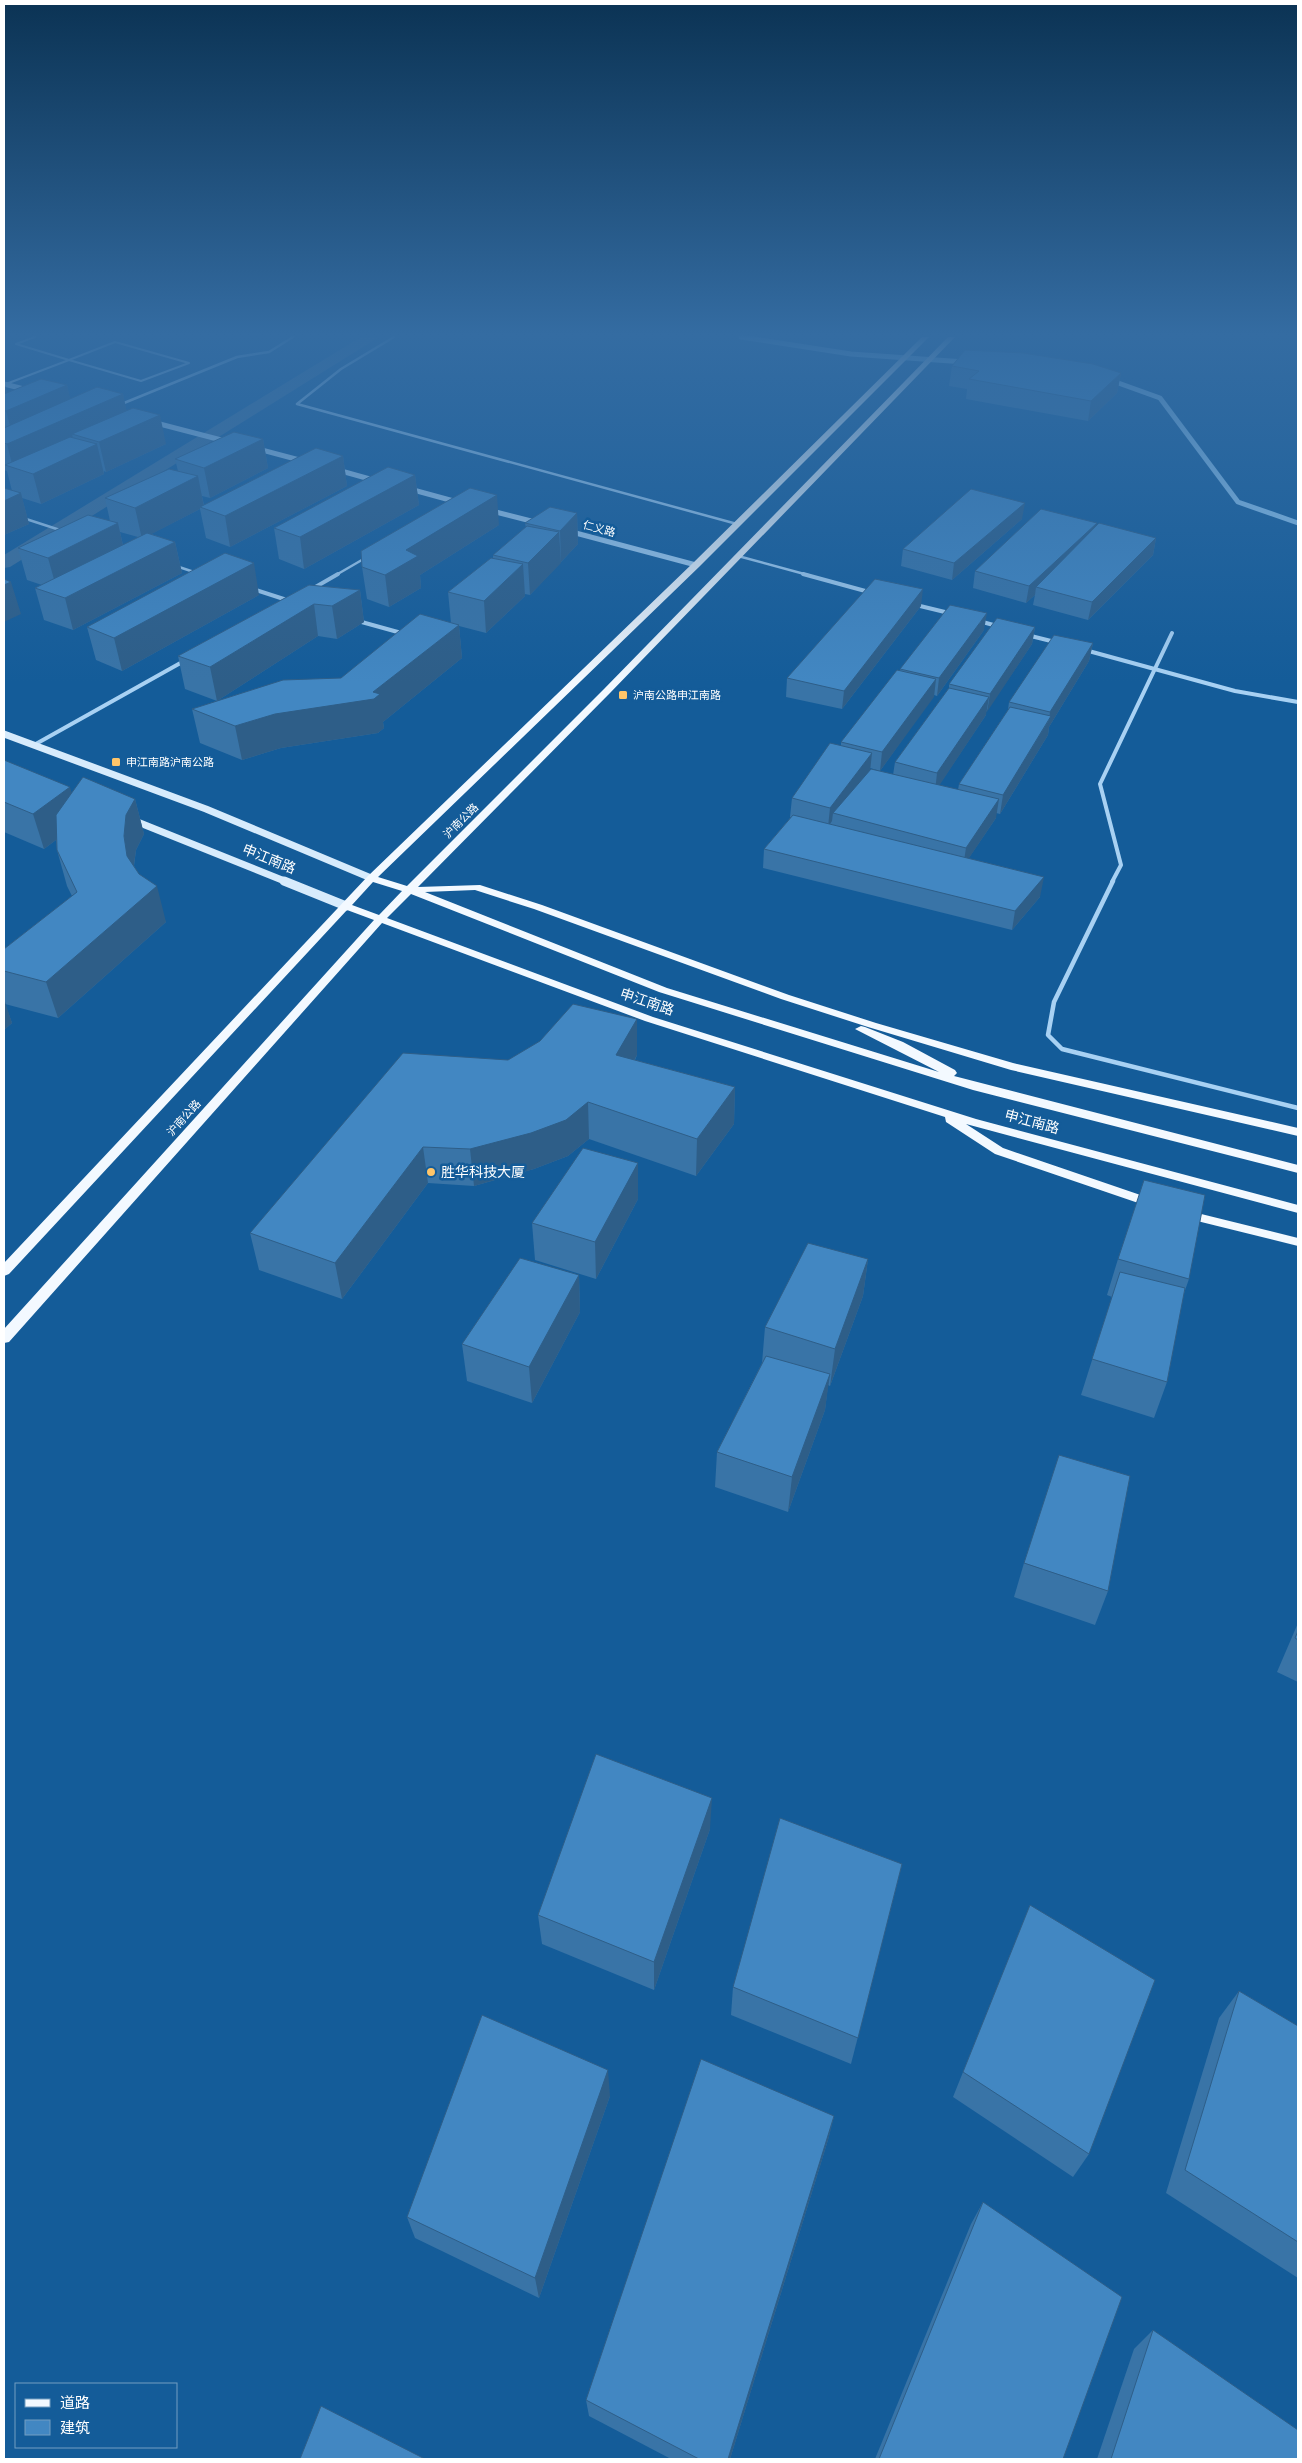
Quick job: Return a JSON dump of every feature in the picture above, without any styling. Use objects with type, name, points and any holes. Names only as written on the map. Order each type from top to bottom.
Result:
[{"type":"main road","name":"沪南公路","points":[[4,1271],[371,878],[696,565],[810,452]]},
{"type":"main road","name":"沪南公路","points":[[4,1338],[379,920],[840,452]]},
{"type":"main road","name":"申江南路","points":[[4,734],[206,809],[371,878],[410,890],[663,990],[977,1087],[1298,1169]]},
{"type":"main road","name":"申江南路","points":[[124,817],[379,920],[648,1019],[935,1110],[1298,1209]]},
{"type":"main road","points":[[410,890],[476,887],[538,907],[785,997],[899,1045],[977,1087]]},
{"type":"main road","points":[[785,997],[1011,1066],[1298,1132]]},
{"type":"main road","points":[[935,1110],[999,1151],[1170,1210],[1298,1242]]},
{"type":"street","points":[[267,452],[318,465]]},
{"type":"street","points":[[473,452],[737,524]]},
{"type":"street","points":[[328,468],[385,483]]},
{"type":"street","points":[[404,488],[470,505]]},
{"type":"street","points":[[452,508],[460,503]]},
{"type":"street","points":[[479,508],[545,525]]},
{"type":"street","points":[[20,518],[71,534]]},
{"type":"street","name":"仁义路","points":[[564,530],[696,565]]},
{"type":"street","points":[[308,591],[376,552]]},
{"type":"street","points":[[738,556],[870,592]]},
{"type":"street","points":[[172,565],[200,574]]},
{"type":"street","points":[[246,587],[300,604]]},
{"type":"street","points":[[282,606],[291,601]]},
{"type":"street","points":[[908,602],[956,615]]},
{"type":"street","points":[[356,620],[410,635]]},
{"type":"street","points":[[975,620],[1003,628]]},
{"type":"street","points":[[1022,633],[1060,643]]},
{"type":"street","points":[[1172,633],[1100,784],[1121,864],[1054,1002],[1048,1034],[1062,1049],[1298,1108]]},
{"type":"street","points":[[1079,648],[1235,690],[1298,702]]},
{"type":"street","points":[[34,745],[188,658]]},
{"type":"building","points":[[35,452],[80,452],[33,474],[5,465]]},
{"type":"building","points":[[190,452],[237,452],[204,468],[175,459]]},
{"type":"building","points":[[308,452],[329,452],[343,456],[225,516],[200,507]]},
{"type":"building","points":[[388,467],[415,475],[300,537],[274,528]]},
{"type":"building","points":[[169,469],[198,476],[135,508],[105,498]]},
{"type":"building","points":[[4,488],[21,493],[4,501]]},
{"type":"building","points":[[470,488],[497,495],[406,550],[418,556],[385,575],[362,567],[361,551]]},
{"type":"building","points":[[971,489],[1025,503],[954,563],[903,549]]},
{"type":"building","points":[[550,507],[577,513],[560,531],[525,523]]},
{"type":"building","points":[[1041,509],[1097,523],[1029,586],[975,571]]},
{"type":"building","points":[[88,515],[118,523],[48,558],[18,548]]},
{"type":"building","points":[[1099,523],[1156,538],[1092,602],[1036,587]]},
{"type":"building","points":[[527,526],[559,532],[528,563],[493,555]]},
{"type":"building","points":[[147,533],[175,542],[65,598],[35,588]]},
{"type":"building","points":[[225,553],[254,563],[114,638],[87,627]]},
{"type":"building","points":[[491,558],[523,564],[484,601],[448,592]]},
{"type":"building","points":[[4,579],[11,582],[4,585]]},
{"type":"building","points":[[875,579],[923,589],[844,691],[787,678]]},
{"type":"building","points":[[309,585],[360,590],[332,606],[314,604],[210,667],[178,656]]},
{"type":"building","points":[[950,605],[987,613],[939,678],[900,669]]},
{"type":"building","points":[[420,614],[459,625],[373,692],[380,694],[374,699],[275,714],[235,726],[192,709],[283,680],[341,678]]},
{"type":"building","points":[[997,618],[1035,627],[990,694],[949,684]]},
{"type":"building","points":[[1054,635],[1093,643],[1050,712],[1009,702]]},
{"type":"building","points":[[897,670],[936,679],[882,752],[841,742]]},
{"type":"building","points":[[949,688],[989,697],[937,773],[895,762]]},
{"type":"building","points":[[1010,707],[1051,716],[1003,795],[959,784]]},
{"type":"building","points":[[830,743],[872,753],[830,808],[792,798]]},
{"type":"building","points":[[4,760],[70,787],[33,814],[4,802]]},
{"type":"building","points":[[871,769],[999,799],[966,848],[833,813]]},
{"type":"building","points":[[83,777],[135,799],[126,815],[124,836],[127,856],[139,874],[157,886],[46,982],[4,971],[4,949],[77,892],[57,850],[56,815]]},
{"type":"building","points":[[793,815],[1044,877],[1015,911],[764,849]]},
{"type":"building","points":[[573,1004],[637,1019],[616,1055],[735,1087],[697,1139],[588,1102],[566,1120],[531,1133],[470,1149],[423,1147],[335,1263],[250,1233],[403,1053],[508,1060],[540,1041]]},
{"type":"building","points":[[583,1148],[638,1163],[595,1242],[532,1223]]},
{"type":"building","points":[[1144,1180],[1205,1195],[1189,1279],[1118,1259]]},
{"type":"building","points":[[808,1243],[868,1259],[835,1349],[765,1327]]},
{"type":"building","points":[[520,1258],[579,1275],[529,1367],[462,1344]]},
{"type":"building","points":[[1120,1272],[1185,1288],[1167,1382],[1092,1359]]},
{"type":"building","points":[[766,1356],[830,1374],[792,1477],[717,1452]]},
{"type":"building","points":[[1059,1455],[1130,1476],[1108,1591],[1024,1563]]},
{"type":"building","points":[[596,1754],[712,1798],[654,1962],[538,1915]]},
{"type":"building","points":[[780,1818],[902,1864],[858,2038],[733,1987]]},
{"type":"building","points":[[1030,1905],[1155,1980],[1089,2154],[963,2072]]},
{"type":"building","points":[[1239,1991],[1298,2026],[1298,2242],[1185,2170]]},
{"type":"building","points":[[482,2015],[608,2070],[535,2278],[407,2217]]},
{"type":"building","points":[[701,2059],[834,2116],[728,2459],[699,2459],[586,2400]]},
{"type":"building","points":[[983,2202],[1122,2297],[1063,2459],[879,2459]]},
{"type":"building","points":[[1153,2330],[1298,2430],[1298,2459],[1111,2459]]},
{"type":"building","points":[[321,2406],[425,2459],[300,2459]]},
{"type":"waterway","points":[[4,563],[185,452]]},
{"type":"waterway","points":[[1200,452],[1238,502],[1298,523]]},
{"type":"place","name":"沪南公路申江南路","points":[[623,695]]},
{"type":"place","name":"申江南路沪南公路","points":[[116,762]]},
{"type":"place","name":"胜华科技大厦","points":[[431,1172]]}]
